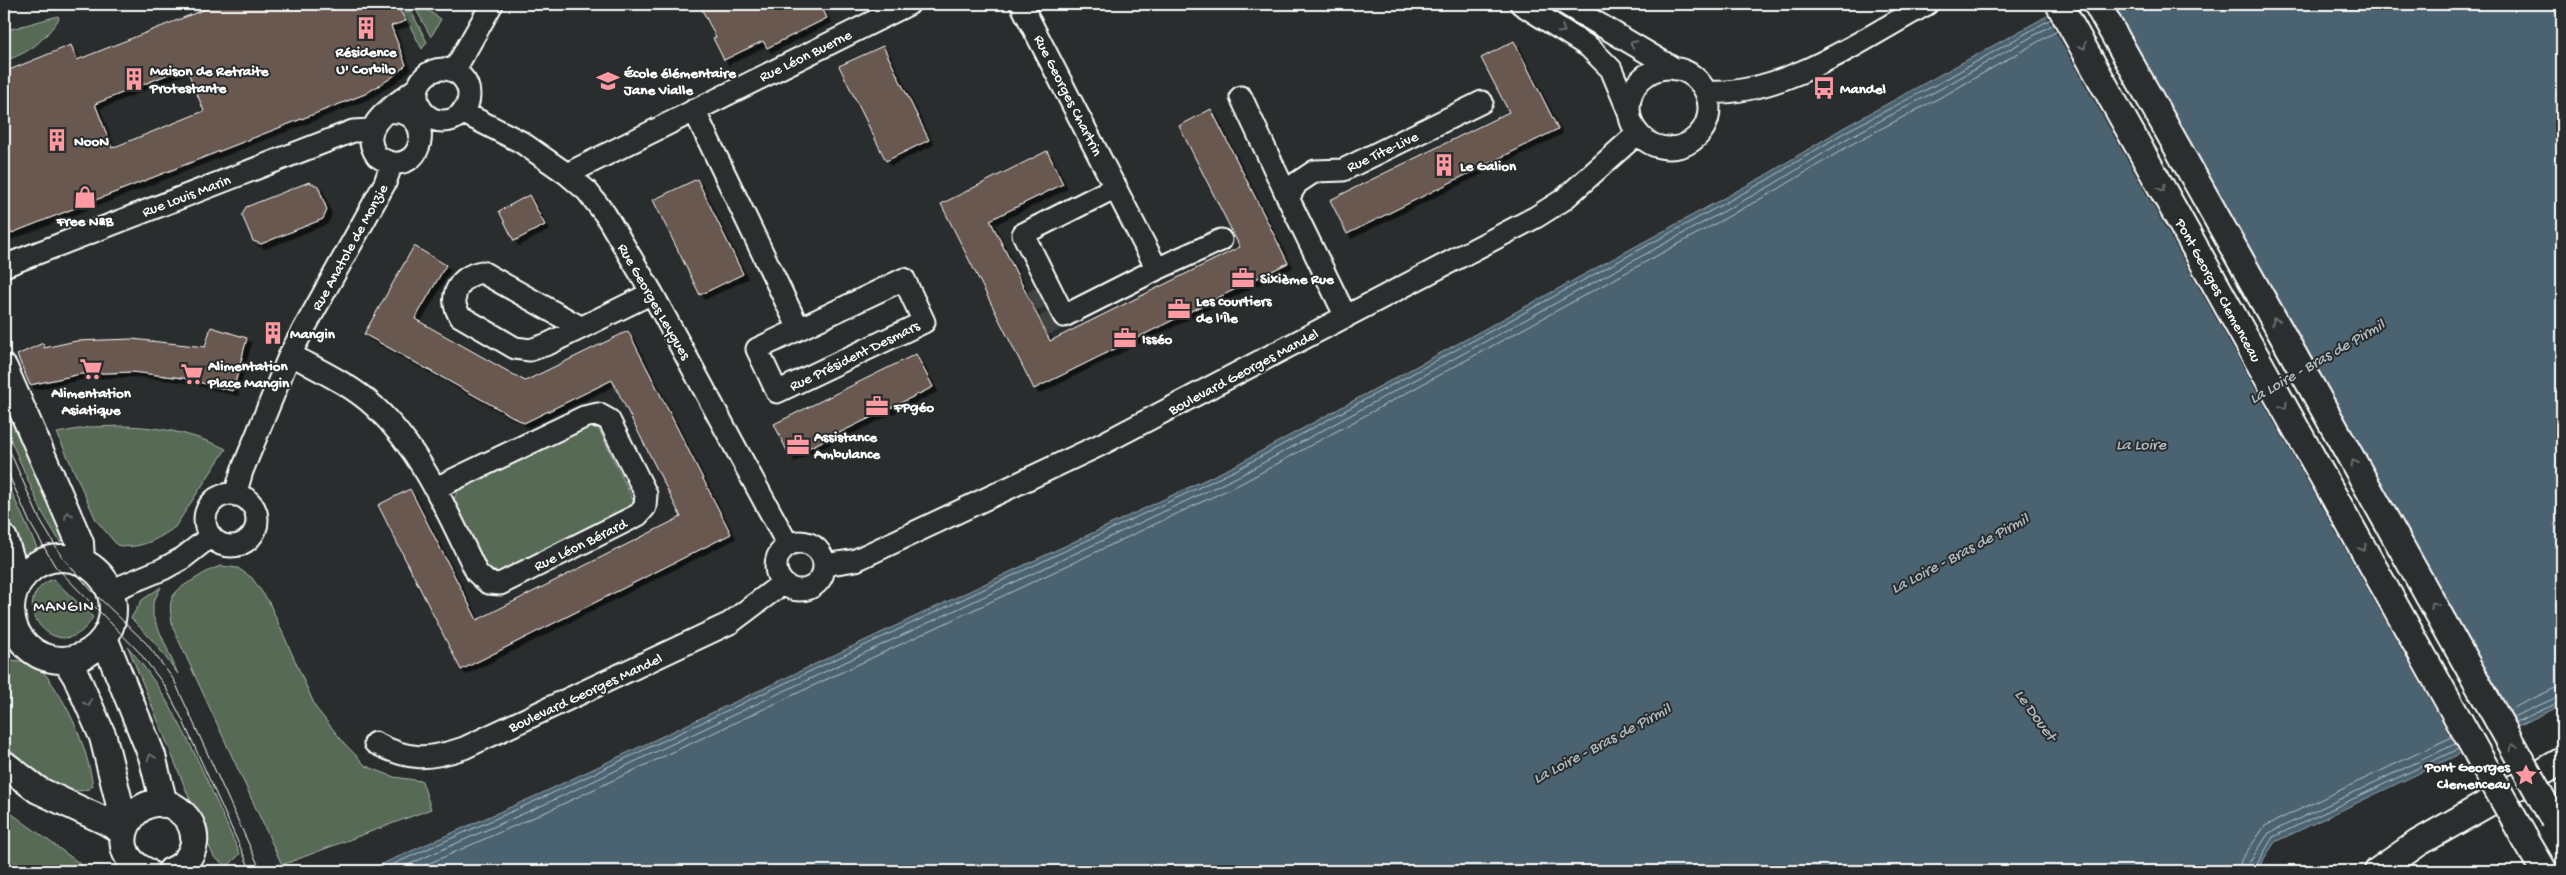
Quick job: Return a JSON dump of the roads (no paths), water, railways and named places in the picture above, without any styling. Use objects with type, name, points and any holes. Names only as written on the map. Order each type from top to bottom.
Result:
[{"type":"main road","name":"Pont Georges Clemenceau","points":[[2059,4],[2542,868]]},
{"type":"main road","points":[[2097,4],[2558,827]]},
{"type":"main road","points":[[4,368],[80,543],[81,561]]},
{"type":"main road","points":[[4,539],[17,585],[11,611],[18,635],[27,646],[38,654],[52,659],[66,660],[90,652],[104,638],[111,624],[113,612],[110,591],[102,576],[81,561],[69,558],[50,559],[30,569],[17,585]]},
{"type":"main road","points":[[104,638],[152,756],[164,804]]},
{"type":"main road","points":[[66,660],[76,676],[103,737],[125,829],[127,855],[137,867],[146,871]]},
{"type":"main road","points":[[2378,871],[2418,843],[2562,761]]},
{"type":"main road","points":[[4,764],[38,790],[125,829]]},
{"type":"main road","points":[[125,829],[134,813],[141,808],[164,804],[181,811],[191,825],[196,861],[171,871]]},
{"type":"street","points":[[454,71],[492,4]]},
{"type":"street","name":"Rue Léon Buerne","points":[[567,174],[909,4]]},
{"type":"street","name":"Rue Georges Chartrin","points":[[1021,4],[1157,269]]},
{"type":"street","points":[[1520,4],[1589,47],[1611,69],[1638,133],[1656,146],[1671,148],[1686,144],[1698,135],[1706,122],[1709,107],[1706,92],[1694,77],[1675,69],[1565,4]]},
{"type":"street","points":[[1706,92],[1724,94],[1793,75],[1927,4]]},
{"type":"street","points":[[370,130],[374,122],[418,87],[422,79],[436,70],[444,68],[454,71],[465,80],[470,98],[462,112],[451,120],[442,121],[432,118],[420,106],[418,87]]},
{"type":"street","points":[[1629,112],[1633,90],[1642,79],[1654,71],[1675,69]]},
{"type":"street","points":[[1240,97],[1346,317]]},
{"type":"street","name":"Rue Tite-Live","points":[[1288,198],[1297,182],[1315,171],[1342,170],[1482,102]]},
{"type":"street","points":[[694,110],[799,329]]},
{"type":"street","points":[[388,112],[404,113],[411,117],[421,132],[421,142]]},
{"type":"street","name":"Rue Georges Leygues","points":[[462,112],[521,142],[567,174],[587,191],[605,214],[652,293],[788,545]]},
{"type":"street","points":[[392,163],[403,162],[412,158],[421,142],[442,121]]},
{"type":"street","name":"Rue Anatole de Monzie","points":[[235,495],[242,471],[290,354],[385,183],[392,163],[377,156],[372,148],[370,130]]},
{"type":"street","name":"Rue Louis Marin","points":[[4,266],[353,131],[370,130]]},
{"type":"street","name":"Boulevard Georges Mandel","points":[[824,565],[856,560],[1100,445],[1536,217],[1563,200],[1638,133]]},
{"type":"street","points":[[1116,187],[1023,234],[1064,316],[1157,269],[1221,240]]},
{"type":"street","points":[[580,327],[482,272],[473,273],[464,278],[454,297],[454,308],[460,316],[515,348],[530,350],[580,327],[652,293]]},
{"type":"street","name":"Rue Président Desmars","points":[[904,279],[924,322],[777,392],[757,350],[799,329],[904,279]]},
{"type":"street","name":"Rue Léon Bérard","points":[[290,354],[335,379],[372,405],[406,442],[436,488],[477,573],[488,583],[500,584],[638,515],[645,507],[646,494],[609,420],[598,414],[584,417],[436,488]]},
{"type":"street","points":[[235,495],[246,500],[254,508],[257,520],[255,531],[248,539],[236,545],[222,544],[211,536],[206,520],[208,509],[219,498],[235,495]]},
{"type":"street","points":[[110,591],[164,569],[183,558],[211,536]]},
{"type":"street","points":[[804,542],[818,550],[824,565],[823,573],[813,586],[798,590],[783,583],[776,570],[776,563],[782,550],[788,545],[804,542]]},
{"type":"street","name":"Boulevard Georges Mandel","points":[[376,743],[394,753],[410,758],[426,758],[464,748],[730,623],[783,583]]},
{"type":"water","name":"La Loire","points":[[2069,4],[2562,4],[2562,705],[2275,842],[2256,871],[366,871],[540,794],[1234,466],[1766,175],[1843,128]]},
{"type":"tunnel","points":[[1031,302],[1052,291]]},
{"type":"tunnel","points":[[1043,326],[1064,316]]},
{"type":"tram line","points":[[4,438],[40,520],[62,557],[92,591],[147,644],[174,680],[261,871]]},
{"type":"tram line","points":[[4,464],[30,523],[55,566],[139,652],[165,686],[183,721],[251,871]]},
{"type":"place","name":"Résidence U' Corbilo","points":[[366,28]]},
{"type":"place","name":"Maison de Retraite Protestante","points":[[134,79]]},
{"type":"place","name":"École élémentaire Jane Vialle","points":[[608,81]]},
{"type":"place","name":"Mandel","points":[[1824,88]]},
{"type":"place","name":"NooN","points":[[57,140]]},
{"type":"place","name":"Le Galion","points":[[1444,165]]},
{"type":"place","name":"Free N&B","points":[[85,197]]},
{"type":"place","name":"Sixième Rue","points":[[1243,278]]},
{"type":"place","name":"Les courtiers de l'Île","points":[[1179,309]]},
{"type":"place","name":"Mangin","points":[[273,333]]},
{"type":"place","name":"Isséo","points":[[1125,338]]},
{"type":"place","name":"Alimentation Asiatique","points":[[91,369]]},
{"type":"place","name":"Alimentation Place Mangin","points":[[192,374]]},
{"type":"place","name":"FPgéo","points":[[877,406]]},
{"type":"place","name":"Assistance Ambulance","points":[[798,445]]},
{"type":"place","name":"Pont Georges Clemenceau","points":[[2526,775]]},
{"type":"district","name":"MANGIN","points":[[64,605]]},
{"type":"water label","name":"La Loire - Bras de Pirmil","points":[[2316,360]]},
{"type":"water label","name":"La Loire - Bras de Pirmil","points":[[1959,552]]},
{"type":"water label","name":"Le Douet","points":[[2037,714]]},
{"type":"water label","name":"La Loire - Bras de Pirmil","points":[[1601,742]]}]
